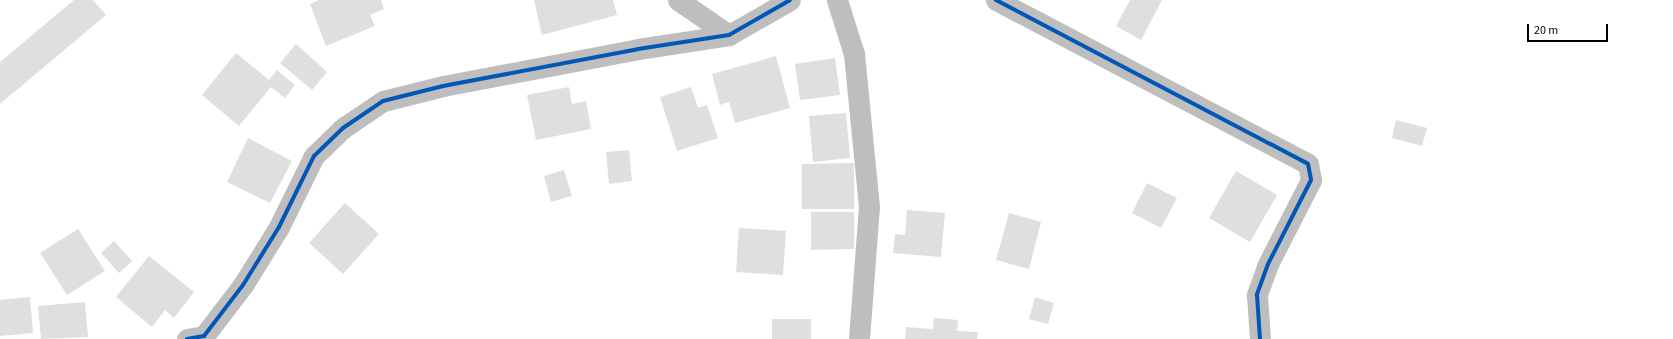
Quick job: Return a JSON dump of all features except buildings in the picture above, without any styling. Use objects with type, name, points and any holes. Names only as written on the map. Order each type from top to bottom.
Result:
[{"type":"street","points":[[678,0],[729,35]]},
{"type":"street","points":[[200,338],[243,285],[279,227],[314,156],[343,128],[383,101],[490,77],[638,49],[729,35],[790,0]]},
{"type":"street","points":[[837,0],[854,54],[869,206],[860,339]]},
{"type":"street","points":[[996,0],[1308,164],[1311,180],[1268,264],[1257,295],[1254,335]]},
{"type":"cycle path","points":[[187,339],[204,336],[243,285],[279,227],[314,156],[343,128],[383,101],[443,86],[638,49],[729,35],[790,0]]},
{"type":"cycle path","points":[[996,0],[1308,164],[1311,180],[1268,264],[1257,295],[1260,339]]}]
